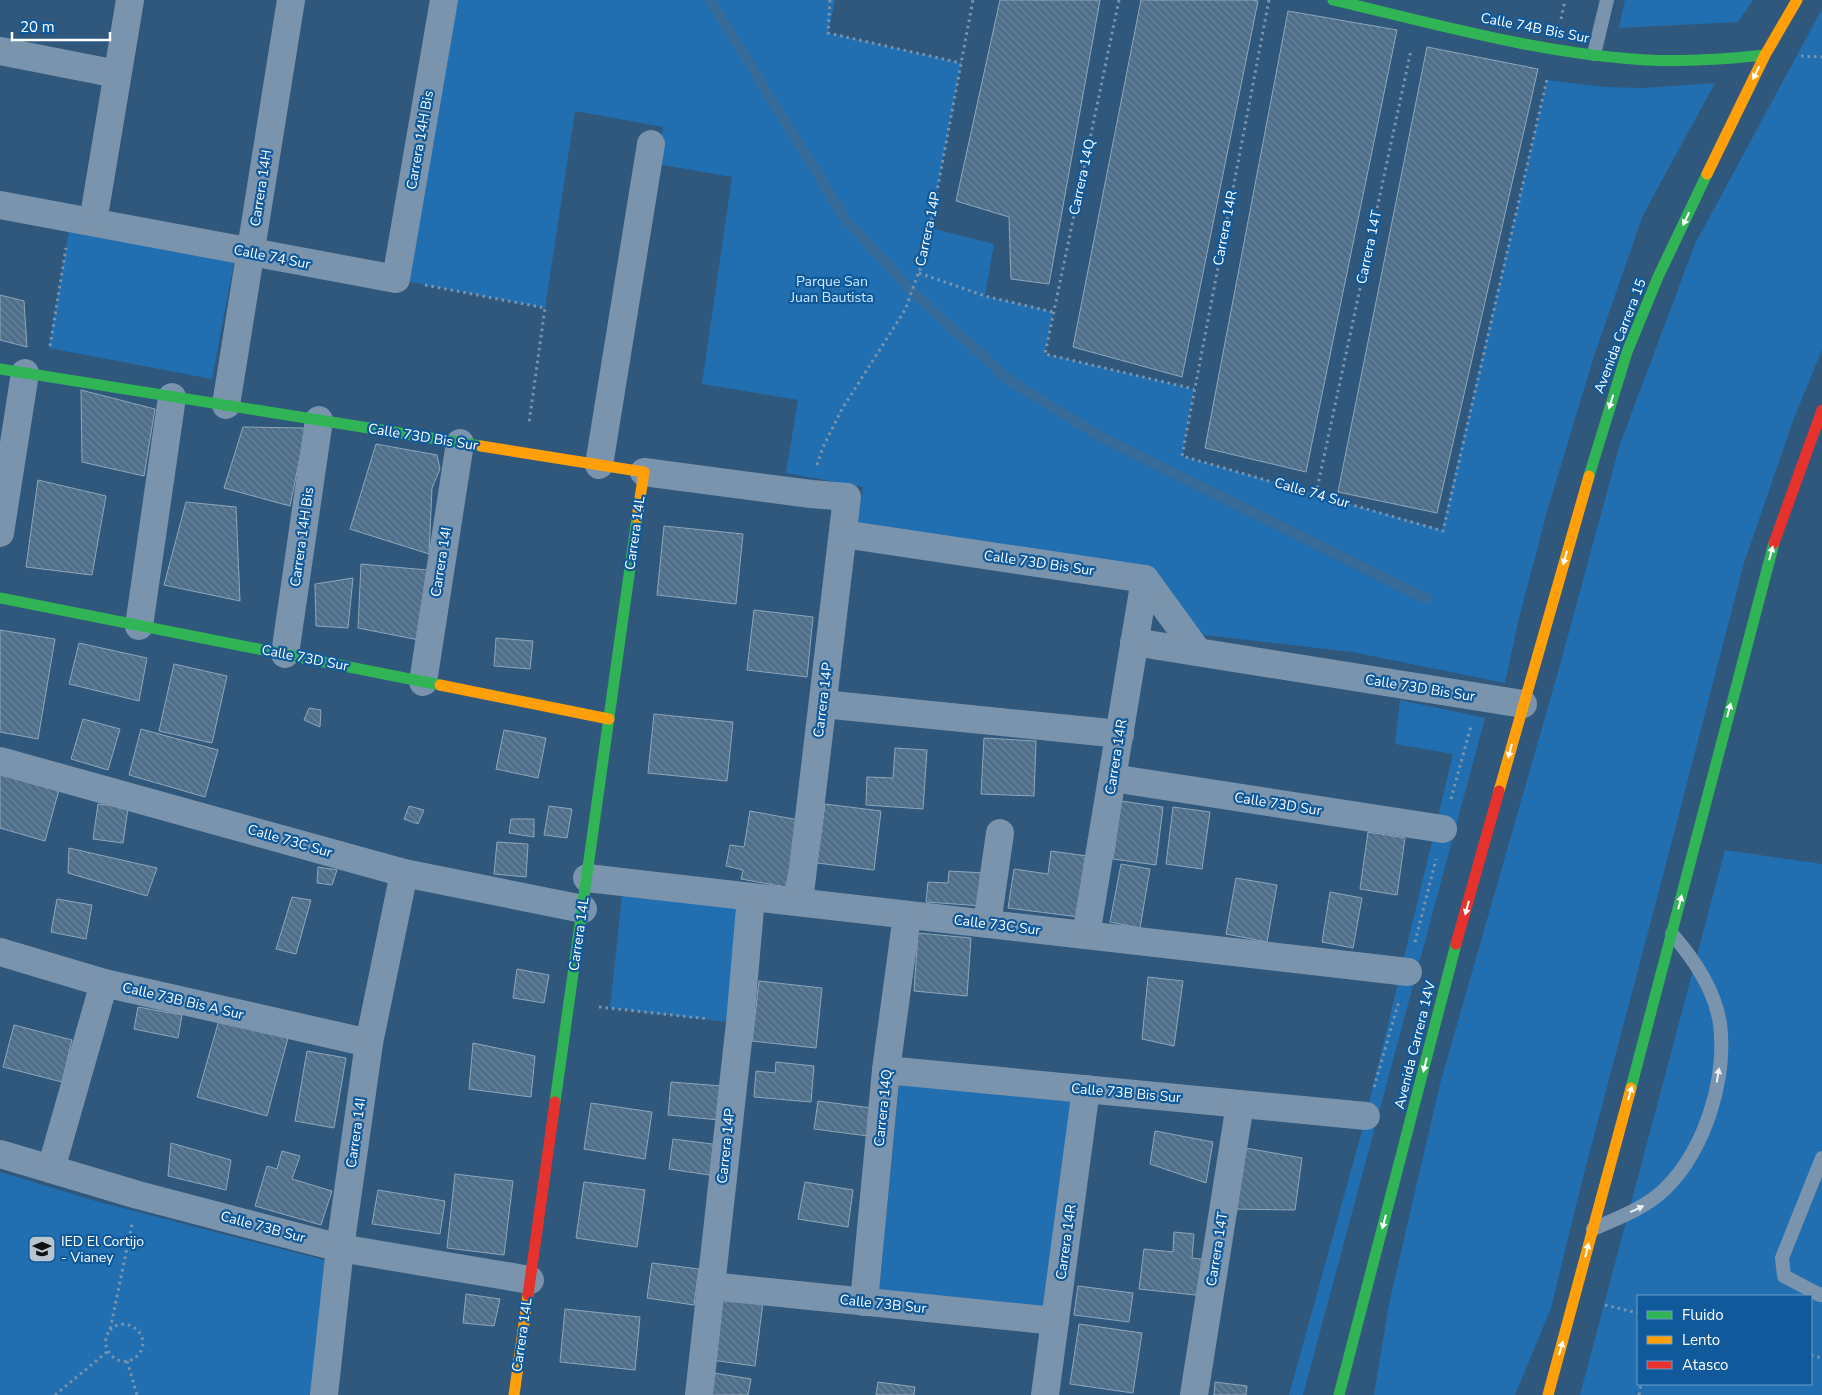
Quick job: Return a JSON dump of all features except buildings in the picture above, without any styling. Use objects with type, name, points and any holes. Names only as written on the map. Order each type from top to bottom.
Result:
[{"type":"main road","name":"Calle 74B Bis Sur","points":[[1333,0],[1554,49],[1633,59],[1698,60],[1765,55]]},
{"type":"main road","name":"Avenida Carrera 15","points":[[1523,704],[1627,352],[1670,252],[1765,55],[1797,0]]},
{"type":"main road","name":"Calle 73D Bis Sur","points":[[23,372],[644,472]]},
{"type":"main road","points":[[1548,1395],[1654,1005],[1776,535],[1822,410]]},
{"type":"main road","name":"Carrera 14L","points":[[514,1395],[644,472]]},
{"type":"main road","name":"Calle 73D Sur","points":[[0,598],[609,719]]},
{"type":"main road","name":"Avenida Carrera 14V","points":[[1338,1395],[1445,986],[1523,704]]},
{"type":"main road","points":[[1343,1395],[1348,1360]]},
{"type":"street","points":[[82,220],[117,74],[130,0]]},
{"type":"street","name":"Carrera 14H","points":[[226,405],[291,0]]},
{"type":"street","name":"Carrera 14H Bis","points":[[396,280],[444,0]]},
{"type":"street","points":[[0,51],[117,74]]},
{"type":"street","points":[[599,465],[651,144]]},
{"type":"street","name":"Calle 74 Sur","points":[[0,205],[396,280]]},
{"type":"street","points":[[0,532],[23,372]]},
{"type":"street","points":[[139,626],[172,396]]},
{"type":"street","name":"Carrera 14H Bis","points":[[285,654],[319,420]]},
{"type":"street","name":"Carrera 14I","points":[[423,682],[460,442]]},
{"type":"street","name":"Calle 73D Bis Sur","points":[[644,472],[847,497]]},
{"type":"street","name":"Carrera 14P","points":[[799,902],[847,497]]},
{"type":"street","name":"Calle 73D Bis Sur","points":[[843,534],[1145,579]]},
{"type":"street","points":[[1145,579],[1198,652]]},
{"type":"street","name":"Carrera 14R","points":[[1086,935],[1145,579]]},
{"type":"street","name":"Calle 73D Bis Sur","points":[[1134,642],[1523,704]]},
{"type":"street","points":[[823,704],[1120,734]]},
{"type":"street","name":"Calle 73C Sur","points":[[0,761],[404,873],[583,909]]},
{"type":"street","name":"Calle 73D Sur","points":[[1112,778],[1443,829]]},
{"type":"street","points":[[988,924],[1000,832]]},
{"type":"street","name":"Carrera 14I","points":[[324,1395],[340,1248],[369,1043],[404,873]]},
{"type":"street","name":"Calle 73C Sur","points":[[587,878],[1408,972]]},
{"type":"street","name":"Carrera 14P","points":[[699,1395],[740,1023],[751,897]]},
{"type":"street","name":"Carrera 14Q","points":[[864,1302],[886,1070],[907,915]]},
{"type":"street","name":"Calle 73B Bis A Sur","points":[[0,952],[104,983],[369,1043]]},
{"type":"street","points":[[51,1169],[104,983]]},
{"type":"street","name":"Calle 73B Bis Sur","points":[[886,1070],[1366,1116]]},
{"type":"street","name":"Carrera 14R","points":[[1045,1395],[1086,1089]]},
{"type":"street","name":"Carrera 14T","points":[[1194,1395],[1240,1104]]},
{"type":"street","name":"Calle 73B Sur","points":[[0,1154],[138,1195],[340,1248],[530,1280]]},
{"type":"street","name":"Calle 73B Sur","points":[[710,1286],[1055,1321]]},
{"type":"lane","points":[[1594,54],[1606,0]]},
{"type":"lane","points":[[1593,1230],[1646,1205],[1666,1188],[1692,1156],[1714,1099],[1721,1057],[1720,1022],[1710,990],[1695,963],[1672,934]]},
{"type":"lane","points":[[1822,1158],[1782,1258],[1784,1276],[1820,1295],[1822,1294]]},
{"type":"path","points":[[830,0],[828,33],[961,63]]},
{"type":"path","name":"Carrera 14P","points":[[811,494],[816,468],[823,447],[842,409],[905,310],[925,255],[973,0]]},
{"type":"path","name":"Carrera 14Q","points":[[1119,0],[1045,354],[1194,388]]},
{"type":"path","name":"Carrera 14R","points":[[1182,456],[1269,0]]},
{"type":"path","points":[[1554,49],[1565,0]]},
{"type":"path","name":"Carrera 14T","points":[[1316,494],[1418,19]]},
{"type":"path","name":"Calle 74 Sur","points":[[1182,456],[1443,531],[1554,49]]},
{"type":"path","points":[[23,372],[82,220]]},
{"type":"path","points":[[919,272],[985,296],[1054,312]]},
{"type":"path","points":[[396,280],[545,308],[524,453]]},
{"type":"path","points":[[1366,1116],[1408,972],[1443,829],[1479,697]]},
{"type":"path","points":[[570,1003],[740,1023]]},
{"type":"path","points":[[110,1330],[118,1325],[128,1324],[141,1334],[143,1346],[136,1358],[127,1361],[114,1358],[105,1345],[110,1330],[138,1195]]},
{"type":"path","points":[[55,1395],[108,1351]]},
{"type":"path","points":[[127,1361],[137,1395]]},
{"type":"green space","name":"Parque San Juan Bautista","points":[[444,0],[835,0],[828,33],[961,63],[930,228],[994,244],[985,296],[1053,312],[1045,354],[1194,389],[1182,456],[1442,530],[1547,80],[1604,87],[1643,88],[1715,83],[1643,215],[1594,356],[1548,508],[1519,618],[1505,683],[1352,652],[1195,634],[1140,570],[857,528],[863,487],[786,473],[798,400],[702,384],[732,177],[657,164],[663,127],[575,111],[545,308],[396,279]]},
{"type":"green space","points":[[1625,0],[1753,0],[1738,22],[1619,28]]},
{"type":"green space","points":[[1822,9],[1822,350],[1794,418],[1744,563],[1582,1181],[1551,1308],[1515,1395],[1374,1395],[1389,1304],[1440,1084],[1560,665],[1620,444],[1695,244]]},
{"type":"green space","points":[[69,231],[234,262],[212,379],[49,348]]},
{"type":"green space","points":[[1400,700],[1485,718],[1303,1395],[1289,1395],[1366,1116],[1453,754],[1395,744]]},
{"type":"green space","points":[[1725,850],[1822,864],[1822,1395],[1580,1395]]},
{"type":"green space","points":[[623,887],[740,903],[727,1022],[610,1008]]},
{"type":"green space","points":[[899,1083],[1071,1100],[1051,1308],[879,1291]]},
{"type":"green space","points":[[0,1172],[99,1202],[332,1262],[313,1395],[0,1395]]},
{"type":"waterway","points":[[710,0],[846,220],[916,295],[1010,381],[1098,435],[1427,599]]},
{"type":"traffic: fast","points":[[1333,0],[1489,37],[1607,57],[1676,61],[1765,55]]},
{"type":"traffic: fast","points":[[1589,476],[1627,352],[1658,277],[1707,174]]},
{"type":"traffic: fast","points":[[0,369],[481,446]]},
{"type":"traffic: fast","points":[[555,1102],[637,518]]},
{"type":"traffic: fast","points":[[1631,1088],[1774,543]]},
{"type":"traffic: fast","points":[[0,598],[440,685]]},
{"type":"traffic: fast","points":[[1339,1395],[1456,944]]},
{"type":"traffic: slow","points":[[1707,174],[1765,55],[1797,0]]},
{"type":"traffic: slow","points":[[481,446],[644,472],[637,518]]},
{"type":"traffic: slow","points":[[1499,791],[1589,476]]},
{"type":"traffic: slow","points":[[440,685],[609,719]]},
{"type":"traffic: slow","points":[[1548,1395],[1631,1088]]},
{"type":"traffic: slow","points":[[514,1395],[528,1295]]},
{"type":"traffic: jam","points":[[1774,543],[1822,410]]},
{"type":"traffic: jam","points":[[1456,944],[1499,791]]},
{"type":"traffic: jam","points":[[528,1295],[555,1102]]},
{"type":"place","name":"IED El Cortijo - Vianey","points":[[42,1249]]}]
